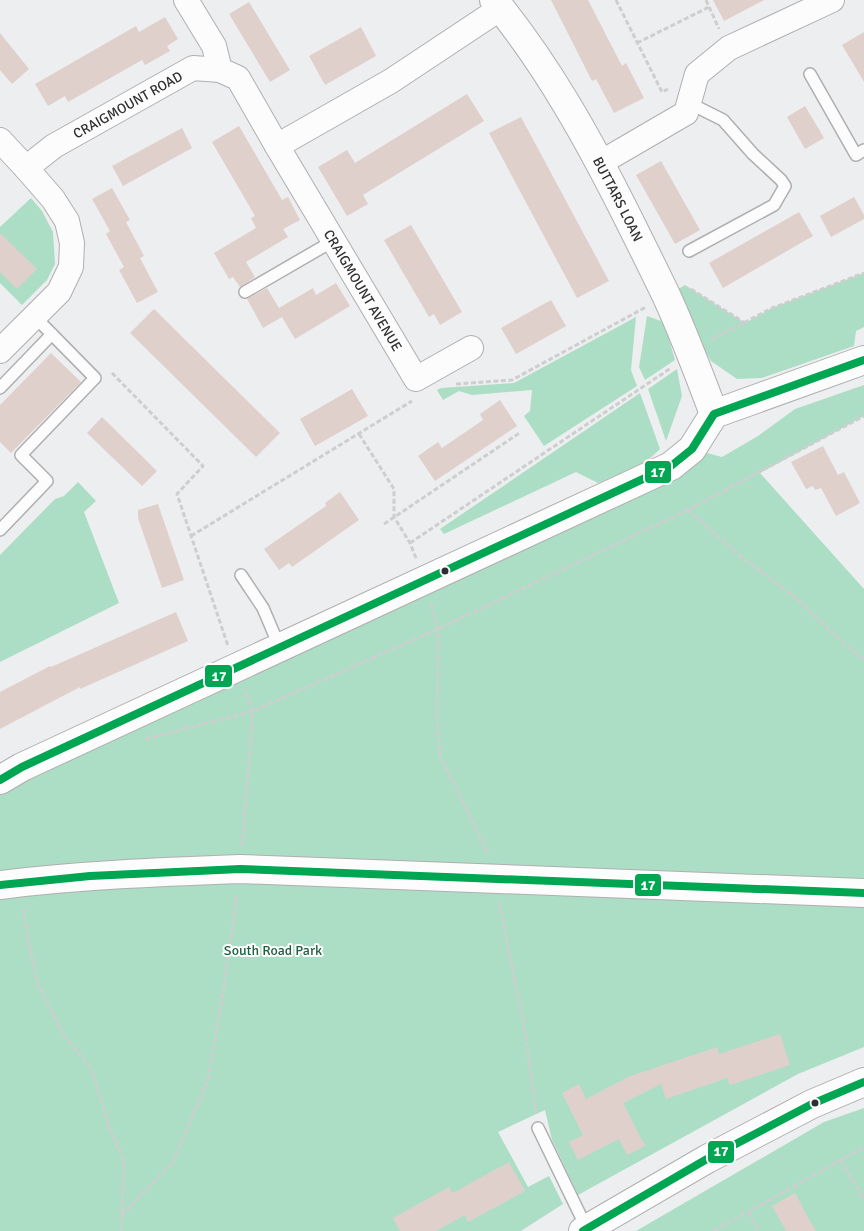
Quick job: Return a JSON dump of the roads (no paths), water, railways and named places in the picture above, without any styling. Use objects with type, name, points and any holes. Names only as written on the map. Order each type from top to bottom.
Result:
[{"type":"street","points":[[186,0],[214,46],[220,70]]},
{"type":"street","points":[[600,163],[686,113],[697,74],[729,48],[832,0]]},
{"type":"street","points":[[277,146],[391,80],[497,4]]},
{"type":"street","name":"BUTTARS LOAN","points":[[497,4],[540,63],[572,112],[600,163],[666,296],[714,414]]},
{"type":"street","name":"CRAIGMOUNT ROAD","points":[[26,168],[54,146],[193,68],[220,70],[238,78],[277,146]]},
{"type":"street","points":[[0,140],[53,198],[67,221],[72,243],[72,267],[58,292],[0,351]]},
{"type":"street","name":"CRAIGMOUNT AVENUE","points":[[277,146],[416,379],[471,348]]},
{"type":"street","points":[[0,780],[22,767],[671,466],[692,449],[714,414],[864,360]]},
{"type":"street","points":[[0,885],[139,873],[240,869],[864,894]]},
{"type":"street","points":[[585,1230],[707,1159],[803,1109],[864,1082]]},
{"type":"lane","points":[[810,74],[856,155],[864,150]]},
{"type":"lane","points":[[689,103],[723,120],[753,154],[781,180],[784,186],[774,205],[689,251]]},
{"type":"lane","points":[[245,292],[333,241]]},
{"type":"lane","points":[[0,530],[47,481],[21,454],[95,378],[34,316]]},
{"type":"lane","points":[[0,388],[52,334]]},
{"type":"lane","points":[[241,575],[263,608],[280,648]]},
{"type":"lane","points":[[538,1128],[585,1230]]},
{"type":"park label","name":"South Road Park","points":[[273,950]]}]
